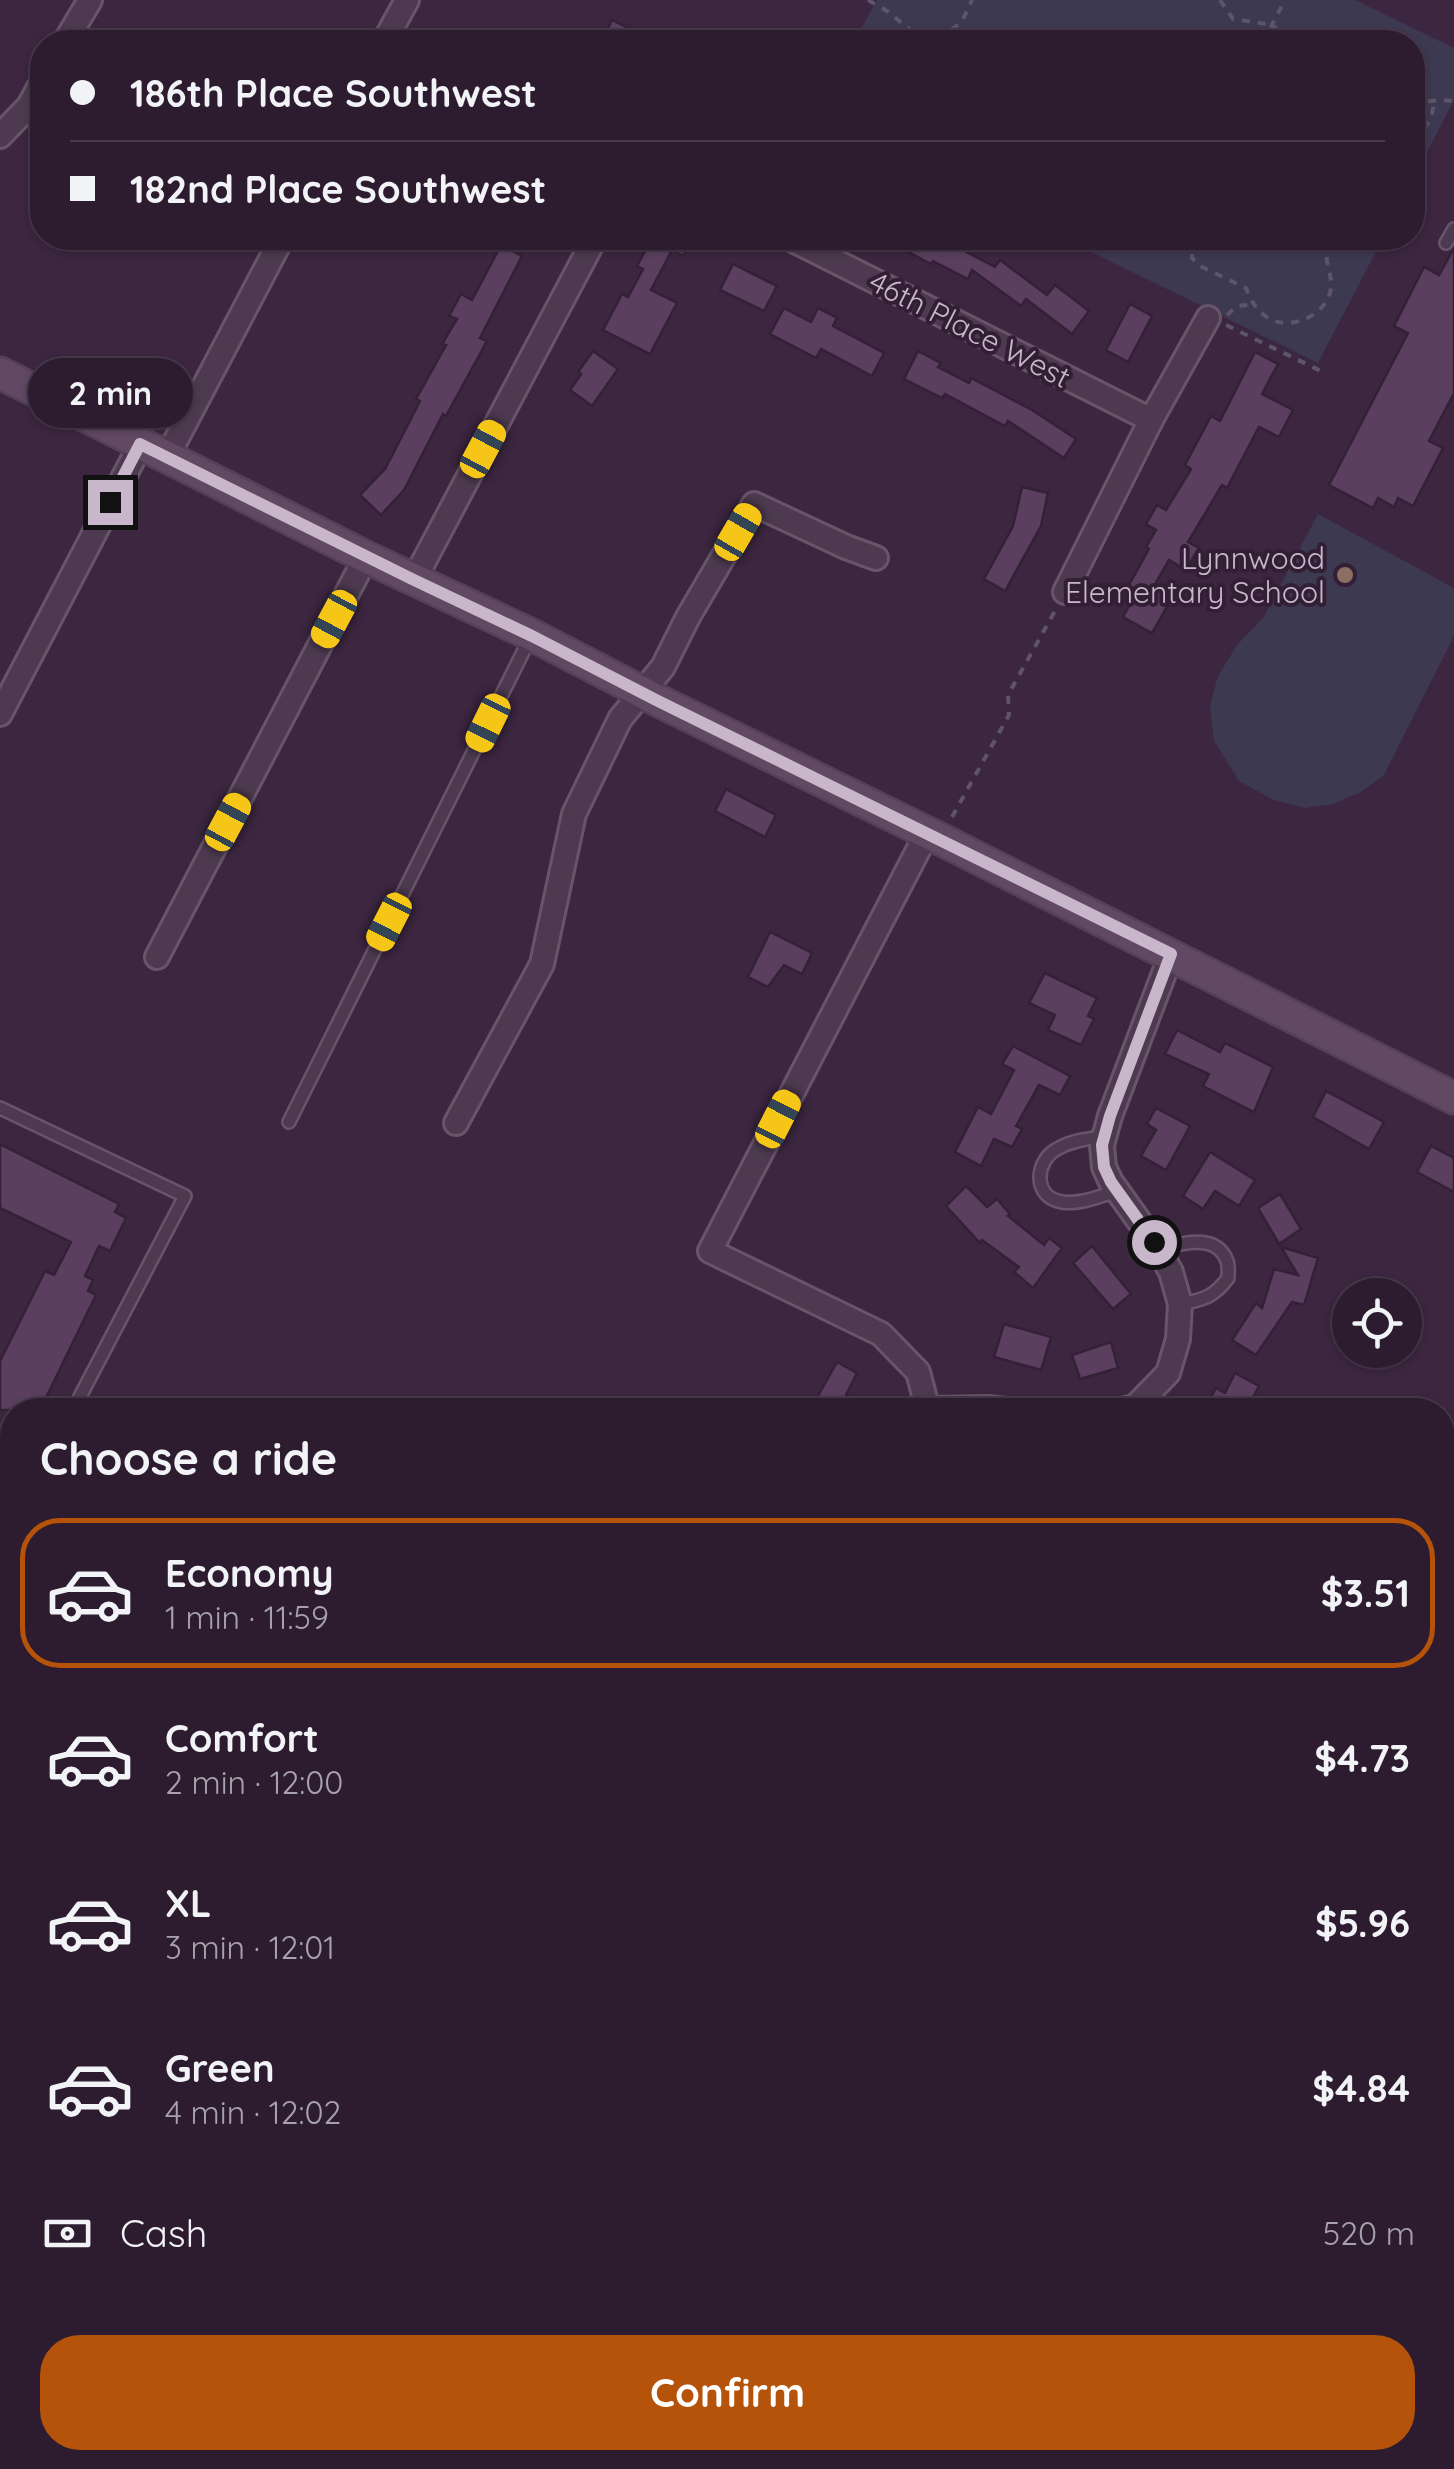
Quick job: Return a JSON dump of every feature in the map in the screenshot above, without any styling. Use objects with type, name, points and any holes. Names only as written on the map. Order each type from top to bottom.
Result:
[{"type":"street","points":[[73,30],[90,0]]},
{"type":"street","points":[[391,30],[407,0]]},
{"type":"street","points":[[0,136],[30,104]]},
{"type":"street","points":[[0,714],[275,250]]},
{"type":"street","points":[[414,580],[588,250]]},
{"type":"street","name":"46th Place West","points":[[813,250],[1151,420]]},
{"type":"street","points":[[1065,592],[1151,420],[1208,318]]},
{"type":"street","points":[[0,373],[1454,1098]]},
{"type":"street","points":[[456,1124],[542,964],[574,814],[620,719],[662,668],[754,504],[876,558]]},
{"type":"street","points":[[157,958],[366,557]]},
{"type":"street","points":[[925,1398],[918,1372],[881,1334],[710,1251],[934,836]]},
{"type":"street","points":[[1142,1398],[1168,1373],[1178,1339],[1180,1304],[1171,1272],[1104,1167],[1102,1145],[1171,954]]},
{"type":"lane","points":[[1446,243],[1454,229]]},
{"type":"lane","points":[[289,1122],[532,636]]},
{"type":"lane","points":[[0,1108],[185,1196],[80,1398]]},
{"type":"lane","points":[[1104,1137],[1078,1140],[1055,1150],[1042,1162],[1038,1179],[1044,1192],[1057,1202],[1076,1202],[1117,1190]]},
{"type":"lane","points":[[1158,1249],[1192,1241],[1215,1246],[1227,1260],[1228,1278],[1218,1291],[1180,1304]]},
{"type":"path","points":[[868,0],[911,30]]},
{"type":"path","points":[[950,30],[958,25],[972,0]]},
{"type":"path","points":[[1220,0],[1233,19],[1272,25],[1278,30]]},
{"type":"path","points":[[1269,30],[1285,0]]},
{"type":"path","points":[[1425,101],[1454,102]]},
{"type":"path","points":[[1425,127],[1434,112],[1433,101]]},
{"type":"path","points":[[1192,250],[1192,258],[1202,267],[1246,288],[1253,304],[1270,319],[1284,322],[1298,322],[1322,308],[1330,293],[1329,250]]},
{"type":"path","points":[[1253,304],[1238,306],[1229,312],[1223,324],[1323,372]]},
{"type":"path","points":[[934,836],[950,821],[1008,715],[1008,695],[1065,592]]},
{"type":"shaded area","points":[[877,0],[1355,0],[1417,30],[861,30]]},
{"type":"shaded area","points":[[1425,34],[1454,48],[1454,100],[1425,157]]},
{"type":"shaded area","points":[[1087,250],[1377,250],[1318,363]]},
{"type":"shaded area","points":[[1318,514],[1454,588],[1454,636],[1384,775],[1361,792],[1333,804],[1305,808],[1274,800],[1239,781],[1214,741],[1210,706],[1218,676],[1237,645],[1263,618]]},
{"type":"building","points":[[612,20],[632,30],[607,30]]},
{"type":"building","points":[[1454,248],[1454,393],[1429,441],[1443,448],[1413,506],[1398,498],[1394,507],[1378,498],[1373,508],[1329,485],[1408,333],[1394,326],[1424,267],[1439,275]]},
{"type":"building","points":[[498,250],[522,256],[480,338],[487,341],[404,490],[381,515],[360,495],[385,469],[420,401],[416,399],[457,319],[449,316],[461,294],[472,300]]},
{"type":"building","points":[[646,250],[672,250],[651,290],[677,303],[650,354],[603,330],[622,294],[628,297],[643,269],[637,266]]},
{"type":"building","points":[[905,250],[963,250],[995,267],[1000,260],[1047,295],[1055,285],[1089,311],[1072,334],[1026,299],[1021,306],[972,270],[968,279],[933,261],[931,264]]},
{"type":"building","points":[[733,264],[777,286],[764,311],[720,290]]},
{"type":"building","points":[[1130,304],[1152,316],[1128,362],[1106,350]]},
{"type":"building","points":[[784,308],[811,322],[818,308],[837,318],[833,326],[884,353],[872,376],[821,349],[816,358],[770,334]]},
{"type":"building","points":[[593,351],[618,369],[592,406],[570,390]]},
{"type":"building","points":[[918,351],[941,363],[938,367],[969,383],[971,378],[1076,439],[1064,458],[1008,421],[1005,426],[945,394],[942,398],[904,379]]},
{"type":"building","points":[[1255,352],[1278,364],[1262,394],[1293,410],[1279,437],[1259,427],[1227,488],[1222,485],[1188,542],[1199,548],[1186,570],[1169,560],[1154,586],[1173,596],[1152,633],[1123,617],[1134,596],[1125,592],[1156,530],[1146,524],[1157,505],[1166,510],[1191,469],[1185,465],[1211,416],[1220,421]]},
{"type":"building","points":[[1022,487],[1048,493],[1041,526],[1005,591],[984,579],[1013,526]]},
{"type":"building","points":[[726,789],[776,815],[765,837],[715,811]]},
{"type":"building","points":[[770,932],[812,953],[802,974],[784,965],[768,987],[748,977]]},
{"type":"building","points":[[1045,973],[1097,998],[1088,1016],[1094,1019],[1081,1045],[1048,1030],[1055,1015],[1029,1003]]},
{"type":"building","points":[[1177,1030],[1220,1052],[1225,1043],[1273,1067],[1254,1112],[1203,1086],[1209,1074],[1165,1054]]},
{"type":"building","points":[[1013,1046],[1070,1076],[1060,1095],[1039,1085],[1016,1126],[1022,1129],[1012,1147],[994,1139],[981,1166],[955,1152],[978,1107],[991,1114],[1014,1070],[1002,1064]]},
{"type":"building","points":[[1326,1091],[1384,1122],[1369,1149],[1313,1117]]},
{"type":"building","points":[[1156,1108],[1190,1126],[1166,1170],[1141,1156],[1156,1130],[1147,1124]]},
{"type":"building","points":[[0,1144],[119,1204],[115,1212],[126,1218],[110,1251],[99,1246],[85,1276],[93,1280],[88,1291],[96,1295],[46,1398],[0,1398],[0,1361],[45,1271],[54,1275],[71,1242],[0,1208]]},
{"type":"building","points":[[1431,1146],[1454,1158],[1454,1192],[1417,1172]]},
{"type":"building","points":[[1210,1152],[1255,1180],[1239,1206],[1215,1191],[1203,1209],[1183,1196]]},
{"type":"building","points":[[966,1186],[987,1207],[997,1199],[1008,1216],[1044,1245],[1049,1238],[1062,1248],[1033,1288],[1014,1272],[1019,1267],[982,1240],[980,1243],[946,1206]]},
{"type":"building","points":[[1280,1194],[1301,1229],[1279,1244],[1258,1208]]},
{"type":"building","points":[[1092,1246],[1131,1294],[1113,1309],[1073,1263]]},
{"type":"building","points":[[1281,1247],[1318,1258],[1304,1305],[1292,1302],[1256,1355],[1232,1340],[1256,1303],[1262,1308],[1274,1269],[1298,1275]]},
{"type":"building","points":[[1004,1324],[1051,1337],[1041,1370],[994,1357]]},
{"type":"building","points":[[1111,1342],[1118,1368],[1080,1379],[1072,1355]]},
{"type":"building","points":[[837,1362],[857,1373],[846,1395],[851,1398],[817,1398]]},
{"type":"building","points":[[1235,1373],[1259,1386],[1253,1398],[1211,1398],[1216,1388],[1225,1393]]},
{"type":"place","name":"Lynnwood Elementary School","points":[[1345,575]]},
{"type":"route","points":[[110,502],[140,444],[1171,954],[1102,1145],[1104,1167],[1111,1182],[1154,1242]]}]
